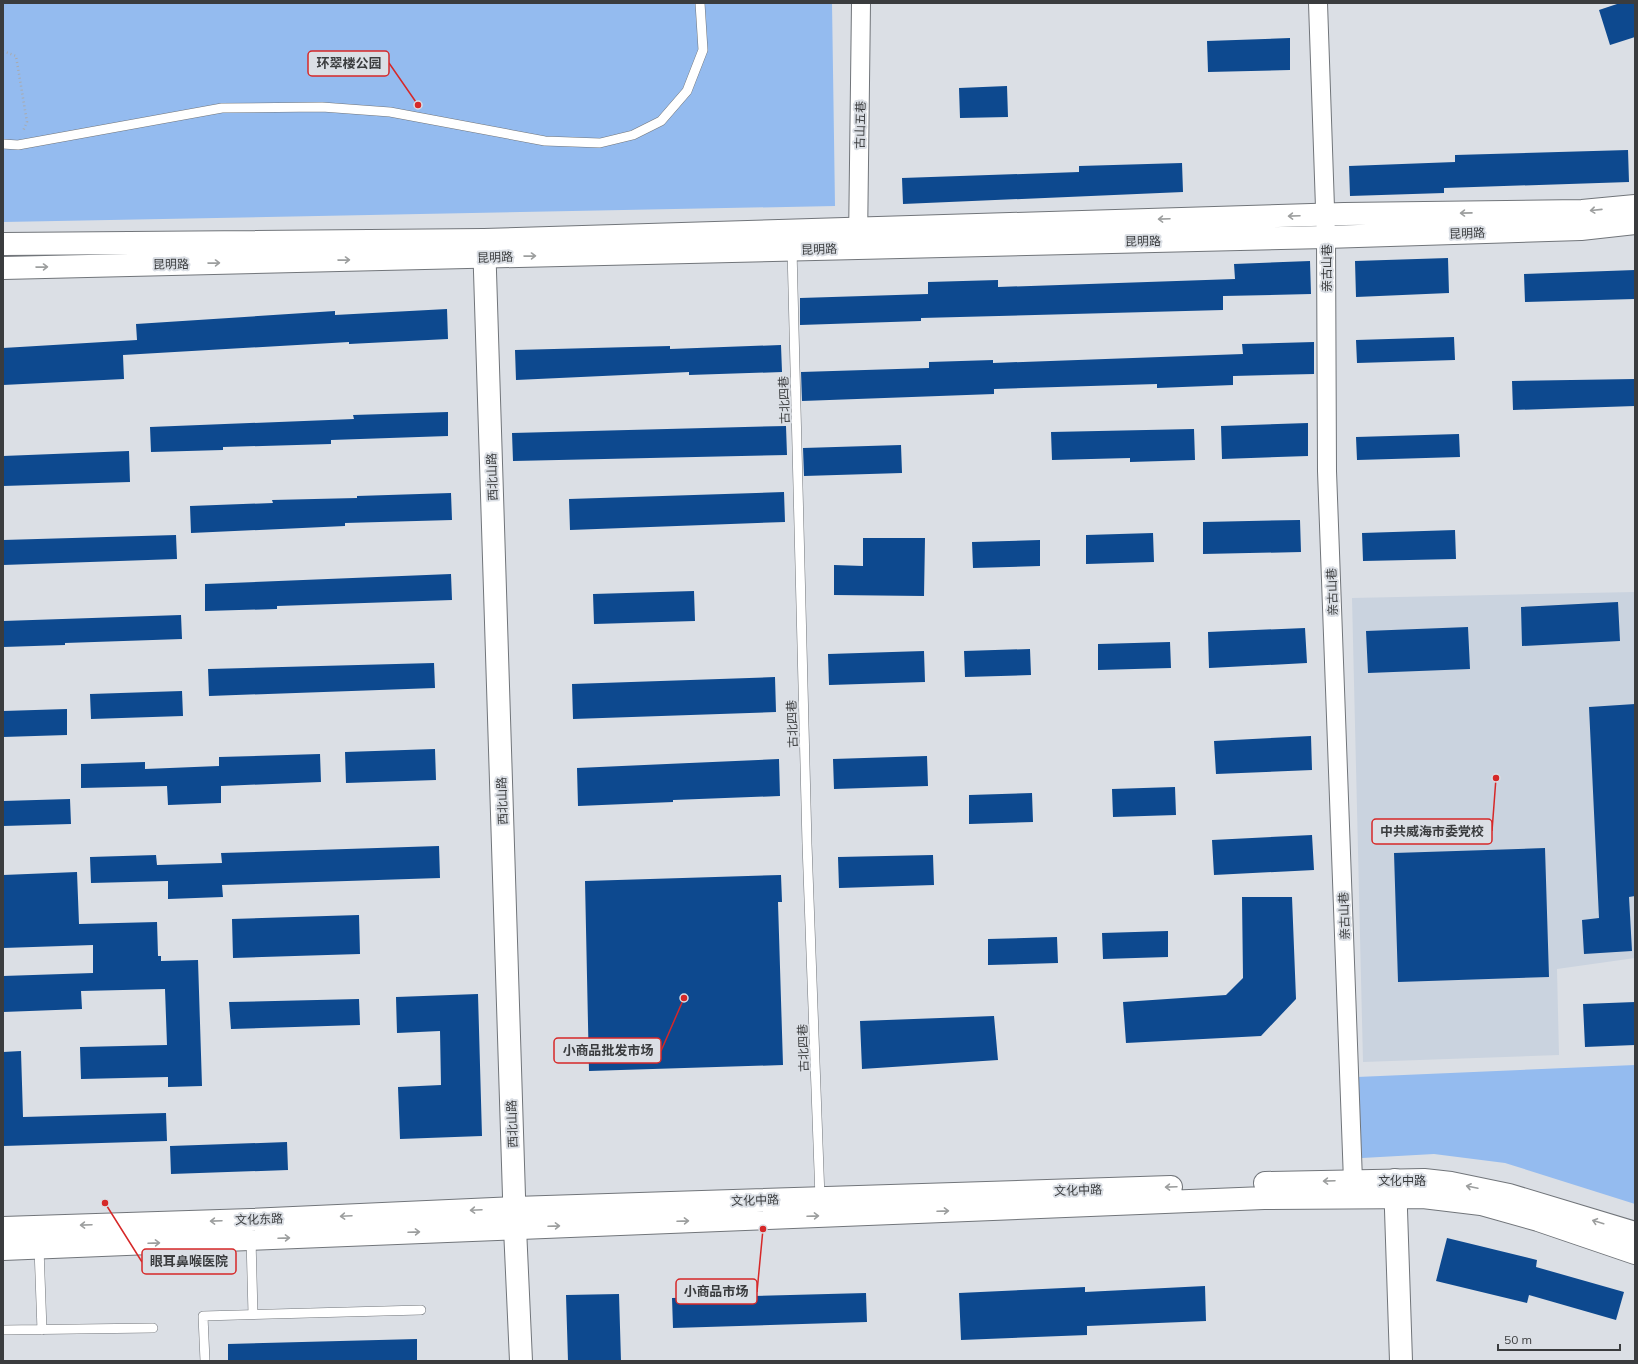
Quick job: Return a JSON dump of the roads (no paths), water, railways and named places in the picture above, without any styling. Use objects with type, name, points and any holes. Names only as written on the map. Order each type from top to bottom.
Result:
[{"type":"main road","name":"昆明路","points":[[3,268],[485,248],[858,238],[1324,215],[1582,211],[1635,206]]},
{"type":"main road","name":"昆明路","points":[[3,244],[792,250],[858,238],[1326,237],[1581,229],[1635,223]]},
{"type":"main road","name":"西北山路","points":[[485,248],[515,1218],[521,1361]]},
{"type":"main road","name":"文化中路","points":[[515,1218],[820,1198],[1354,1181],[1395,1189],[1424,1180],[1451,1183],[1509,1194],[1635,1233]]},
{"type":"main road","points":[[1395,1189],[1401,1361]]},
{"type":"main road","points":[[3,1249],[251,1239],[515,1218],[1264,1198],[1395,1189],[1422,1197],[1481,1204],[1538,1220],[1635,1253]]},
{"type":"main road","name":"文化东路","points":[[3,1228],[259,1220],[515,1218]]},
{"type":"street","name":"古山五巷","points":[[858,238],[861,3]]},
{"type":"street","name":"亲古山巷","points":[[1318,3],[1324,215],[1326,237],[1327,472],[1354,1181]]},
{"type":"lane","points":[[3,144],[18,145],[222,108],[322,107],[390,112],[545,141],[600,143],[633,135],[661,121],[687,91],[703,50],[700,3]]},
{"type":"lane","name":"古北四巷","points":[[792,250],[807,836],[820,1198]]},
{"type":"lane","points":[[251,1239],[253,1314]]},
{"type":"lane","points":[[39,1248],[42,1330]]},
{"type":"lane","points":[[205,1361],[203,1316],[421,1310]]},
{"type":"lane","points":[[3,1330],[153,1328]]},
{"type":"place","name":"环翠楼公园","points":[[418,105]]},
{"type":"place","name":"中共威海市委党校","points":[[1496,778]]},
{"type":"place","name":"小商品批发市场","points":[[684,998]]},
{"type":"place","name":"眼耳鼻喉医院","points":[[105,1203]]},
{"type":"place","name":"小商品市场","points":[[763,1229]]}]
